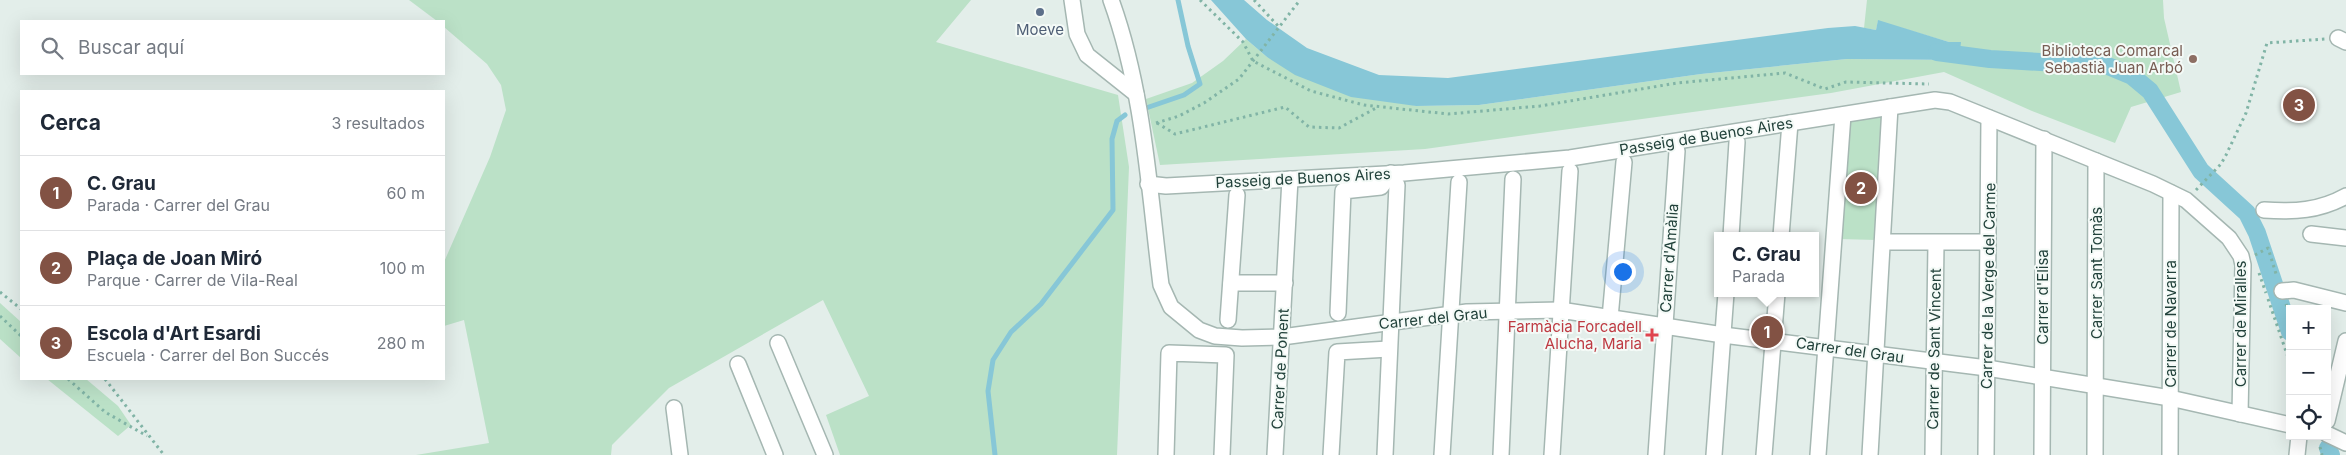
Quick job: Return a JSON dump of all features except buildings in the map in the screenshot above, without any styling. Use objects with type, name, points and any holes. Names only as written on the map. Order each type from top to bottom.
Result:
[{"type":"street","points":[[1072,0],[1077,34],[1087,56],[1136,94]]},
{"type":"street","name":"Carrer del Grau","points":[[1111,0],[1128,55],[1136,94],[1161,285],[1171,307],[1199,330],[1215,336],[1242,338],[1282,337],[1450,314],[1560,310],[1724,335],[1773,339],[1876,355],[1987,368],[2170,398],[2286,424]]},
{"type":"street","name":"Passeig de Buenos Aires","points":[[1148,184],[1166,186],[1290,179],[1394,180],[1570,158],[1935,100],[1950,102],[2096,161],[2186,200],[2229,238]]},
{"type":"street","points":[[1870,455],[1884,242],[1890,107]]},
{"type":"street","points":[[1818,455],[1842,115]]},
{"type":"street","name":"Carrer de la Verge del Carme","points":[[1986,455],[1989,118]]},
{"type":"street","points":[[1781,232],[1790,123]]},
{"type":"street","name":"Carrer d'Elisa","points":[[2042,455],[2044,140]]},
{"type":"street","points":[[1731,232],[1738,142]]},
{"type":"street","name":"Carrer d'Amàlia","points":[[1656,455],[1677,151]]},
{"type":"street","name":"Carrer Sant Tomàs","points":[[2095,455],[2096,161]]},
{"type":"street","points":[[1610,318],[1624,162]]},
{"type":"street","points":[[1552,455],[1570,171]]},
{"type":"street","points":[[1501,455],[1513,178]]},
{"type":"street","name":"Carrer de Ponent","points":[[1275,455],[1290,179]]},
{"type":"street","points":[[1338,313],[1343,191],[1382,187],[1394,180]]},
{"type":"street","points":[[1385,455],[1394,180]]},
{"type":"street","points":[[1442,455],[1459,182]]},
{"type":"street","name":"Carrer de Navarra","points":[[2170,455],[2171,193]]},
{"type":"street","points":[[1228,320],[1237,195]]},
{"type":"street","points":[[2264,210],[2292,212],[2319,209],[2346,196]]},
{"type":"street","points":[[2311,234],[2346,238]]},
{"type":"street","name":"Carrer de Miralles","points":[[2229,238],[2241,256],[2243,265],[2240,414]]},
{"type":"street","points":[[1884,242],[1988,242]]},
{"type":"street","name":"Carrer de Sant Vincent","points":[[1933,455],[1936,243]]},
{"type":"street","points":[[1231,283],[1285,283]]},
{"type":"street","points":[[2282,291],[2294,290],[2346,303]]},
{"type":"street","points":[[1714,455],[1726,297]]},
{"type":"street","points":[[1764,455],[1777,297]]},
{"type":"street","points":[[2331,404],[2346,341]]},
{"type":"street","points":[[778,343],[825,455]]},
{"type":"street","points":[[1331,455],[1337,352],[1389,349]]},
{"type":"street","points":[[1166,455],[1169,354],[1226,356],[1222,455]]},
{"type":"street","points":[[738,364],[775,455]]},
{"type":"street","points":[[674,408],[680,455]]},
{"type":"street","points":[[2331,436],[2346,443]]},
{"type":"street","points":[[2296,455],[2298,440]]},
{"type":"path","points":[[1200,0],[1243,42],[1253,61],[1311,90],[1364,105],[1380,107],[1448,114],[1540,106],[1677,83],[1785,73],[1825,89],[1846,82],[1932,84]]},
{"type":"path","points":[[1254,0],[1279,27]]},
{"type":"path","points":[[1141,126],[1179,116],[1204,103],[1239,79],[1300,0]]},
{"type":"path","points":[[2194,192],[2221,164],[2226,155],[2246,113],[2267,43],[2342,40]]},
{"type":"path","points":[[1156,122],[1175,134],[1285,107],[1309,127],[1339,128],[1380,107]]},
{"type":"path","points":[[2267,248],[2254,255],[2286,351]]},
{"type":"path","points":[[0,292],[20,308]]},
{"type":"path","points":[[0,316],[20,335]]},
{"type":"path","points":[[69,380],[105,412],[147,436]]},
{"type":"path","points":[[107,380],[130,409],[147,436],[164,455]]},
{"type":"green space","points":[[409,0],[971,0],[936,42],[1118,95],[1129,167],[1117,455],[840,455],[826,415],[869,396],[823,300],[669,388],[612,445],[611,455],[416,455],[489,443],[464,320],[445,326],[445,260],[490,157],[506,110],[501,85],[487,64],[445,28],[445,20],[436,20]]},
{"type":"green space","points":[[1867,0],[2163,0],[2164,18],[2181,92],[2131,107],[2115,143],[2032,111],[1944,72],[1831,93],[1425,149],[1160,165],[1146,99],[1192,83],[1223,61],[1246,39],[1267,57],[1416,106],[1479,105],[1701,74],[1847,59],[1959,60],[1960,42],[1949,42],[1878,21],[1876,30],[1864,28]]},
{"type":"green space","points":[[1884,115],[1876,240],[1839,239],[1848,120]]},
{"type":"green space","points":[[0,303],[20,321],[20,357],[0,339]]},
{"type":"green space","points":[[48,380],[87,380],[118,406],[131,425],[118,436]]},
{"type":"water","points":[[1211,0],[1244,0],[1267,20],[1307,48],[1379,75],[1448,78],[1828,28],[1855,26],[1876,30],[1878,20],[1949,42],[1961,42],[1959,60],[1847,59],[1701,74],[1479,105],[1416,106],[1351,97],[1295,75],[1267,57],[1246,39]]},
{"type":"waterway","points":[[1146,108],[1184,95],[1200,84],[1188,46],[1178,0]]},
{"type":"waterway","points":[[1937,52],[1990,59],[2108,66],[2132,76],[2150,91],[2201,171],[2247,213],[2257,233],[2286,320]]},
{"type":"waterway","points":[[995,455],[988,391],[993,360],[1011,332],[1041,304],[1113,210],[1112,139],[1117,121],[1125,115]]},
{"type":"waterway","points":[[2328,448],[2331,455]]},
{"type":"place","name":"Moeve","points":[[1040,12]]},
{"type":"place","name":"Biblioteca Comarcal Sebastià Juan Arbó","points":[[2193,59]]},
{"type":"place","name":"Escola d'Art Esardi","points":[[2299,105]]},
{"type":"place","name":"Plaça de Joan Miró","points":[[1861,188]]},
{"type":"place","name":"C. Grau","points":[[1767,332]]},
{"type":"place","name":"Farmàcia Forcadell Alucha, Maria","points":[[1652,335]]}]
